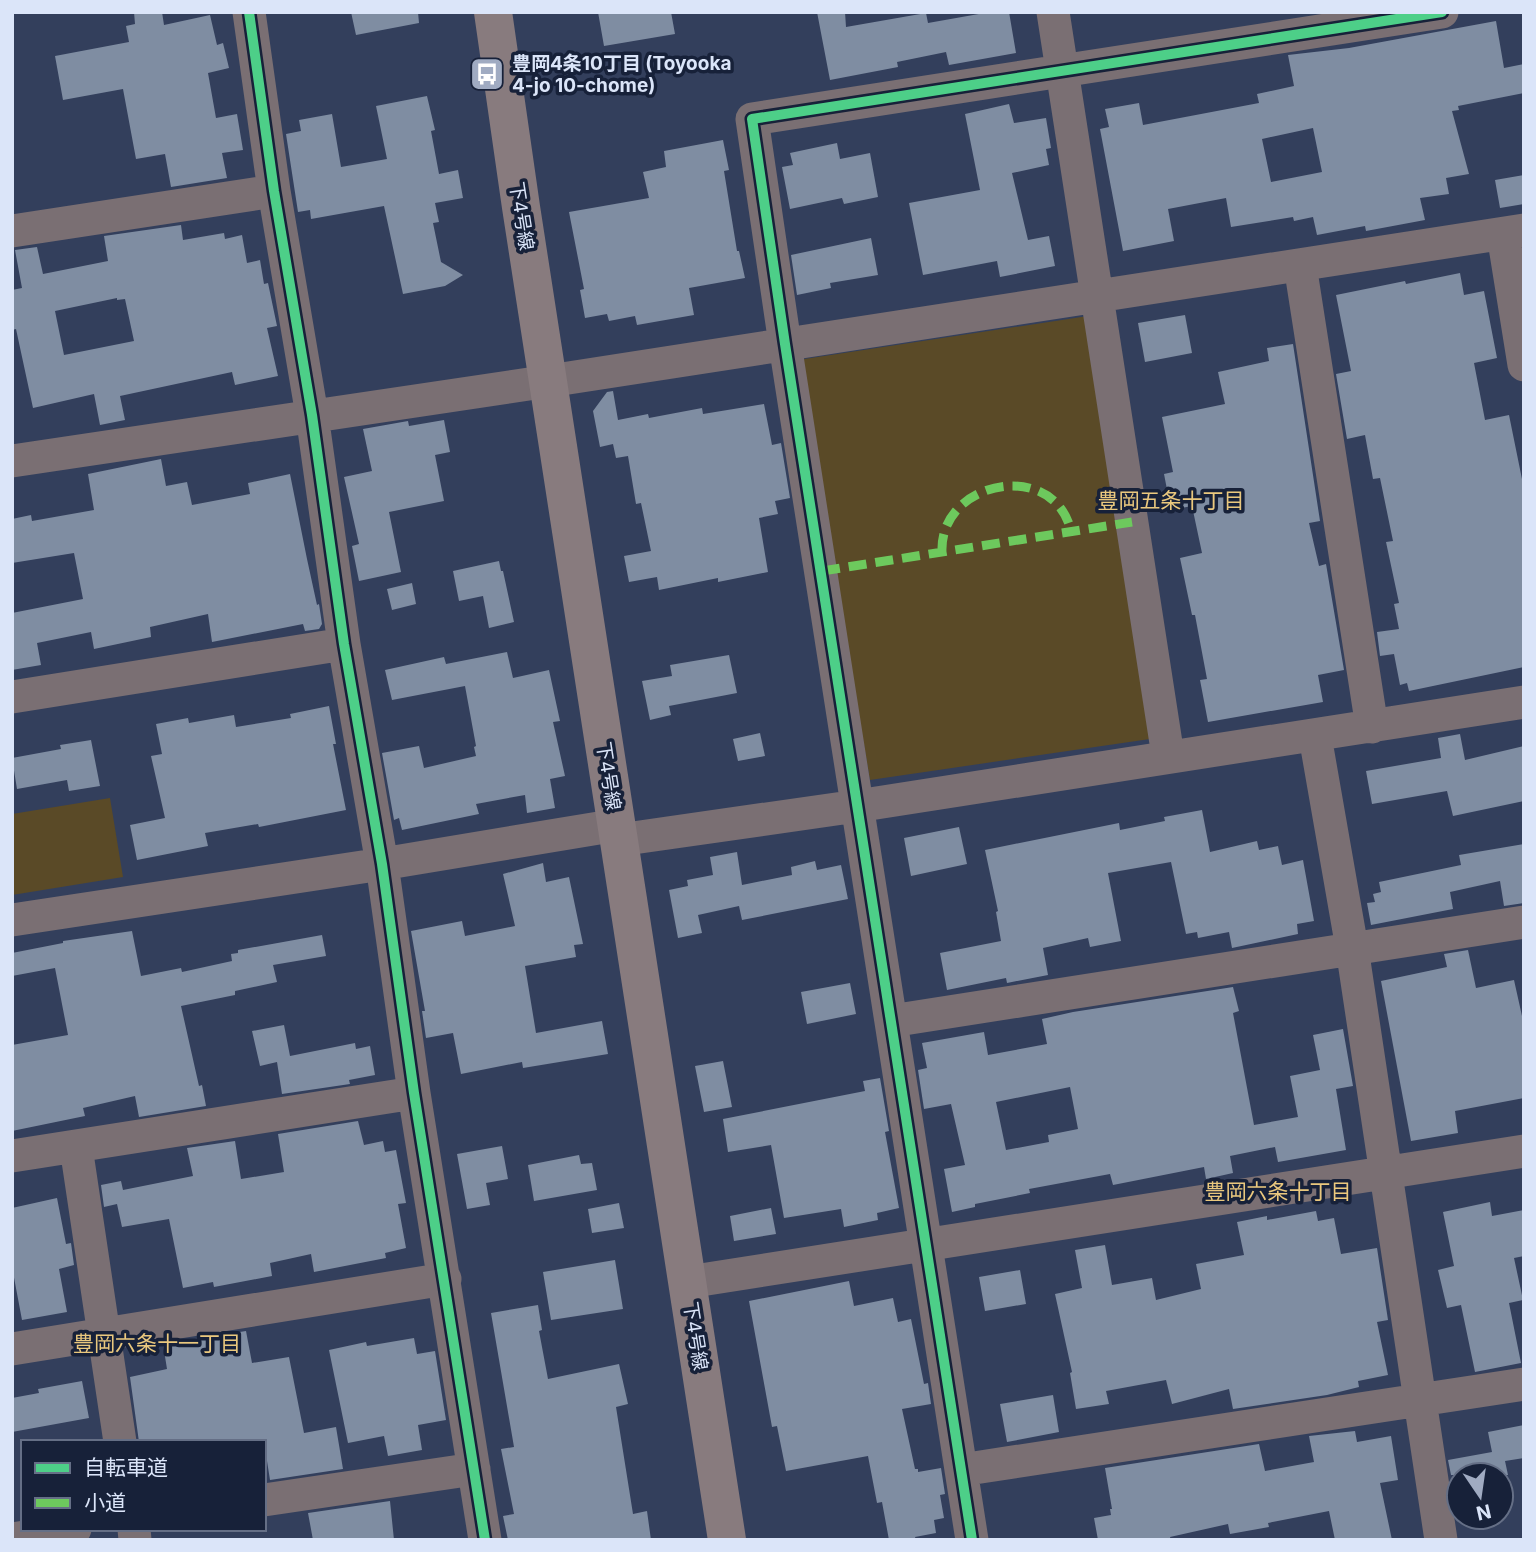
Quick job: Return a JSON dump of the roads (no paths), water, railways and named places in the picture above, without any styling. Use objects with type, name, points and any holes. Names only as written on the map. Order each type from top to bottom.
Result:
[{"type":"street","points":[[249,12],[274,191],[312,415],[344,644],[382,864],[414,1093],[485,1540]]},
{"type":"street","name":"下4号線","points":[[493,12],[520,207],[727,1540]]},
{"type":"street","points":[[1053,12],[1168,756]]},
{"type":"street","points":[[972,1540],[752,119],[1442,12]]},
{"type":"street","points":[[12,231],[274,191]]},
{"type":"street","points":[[12,461],[1513,232],[1524,365]]},
{"type":"street","points":[[1300,265],[1372,727]]},
{"type":"street","points":[[12,697],[344,644]]},
{"type":"street","points":[[12,920],[382,864],[618,832],[857,806],[1524,702]]},
{"type":"street","points":[[1315,736],[1352,948],[1441,1540]]},
{"type":"street","points":[[891,1021],[1524,922]]},
{"type":"street","points":[[12,1156],[414,1093]]},
{"type":"street","points":[[76,1147],[120,1440]]},
{"type":"street","points":[[688,1282],[1524,1151]]},
{"type":"street","points":[[12,1349],[445,1279]]},
{"type":"street","points":[[961,1470],[1524,1384]]},
{"type":"street","points":[[266,1500],[474,1469]]},
{"type":"street","points":[[12,1539],[62,1531]]},
{"type":"place","name":"豊岡4条10丁目 (Toyooka 4-jo 10-chome)","points":[[487,74]]},
{"type":"district","name":"豊岡五条十丁目","points":[[1171,501]]},
{"type":"district","name":"豊岡六条十丁目","points":[[1278,1192]]},
{"type":"district","name":"豊岡六条十一丁目","points":[[157,1344]]}]
